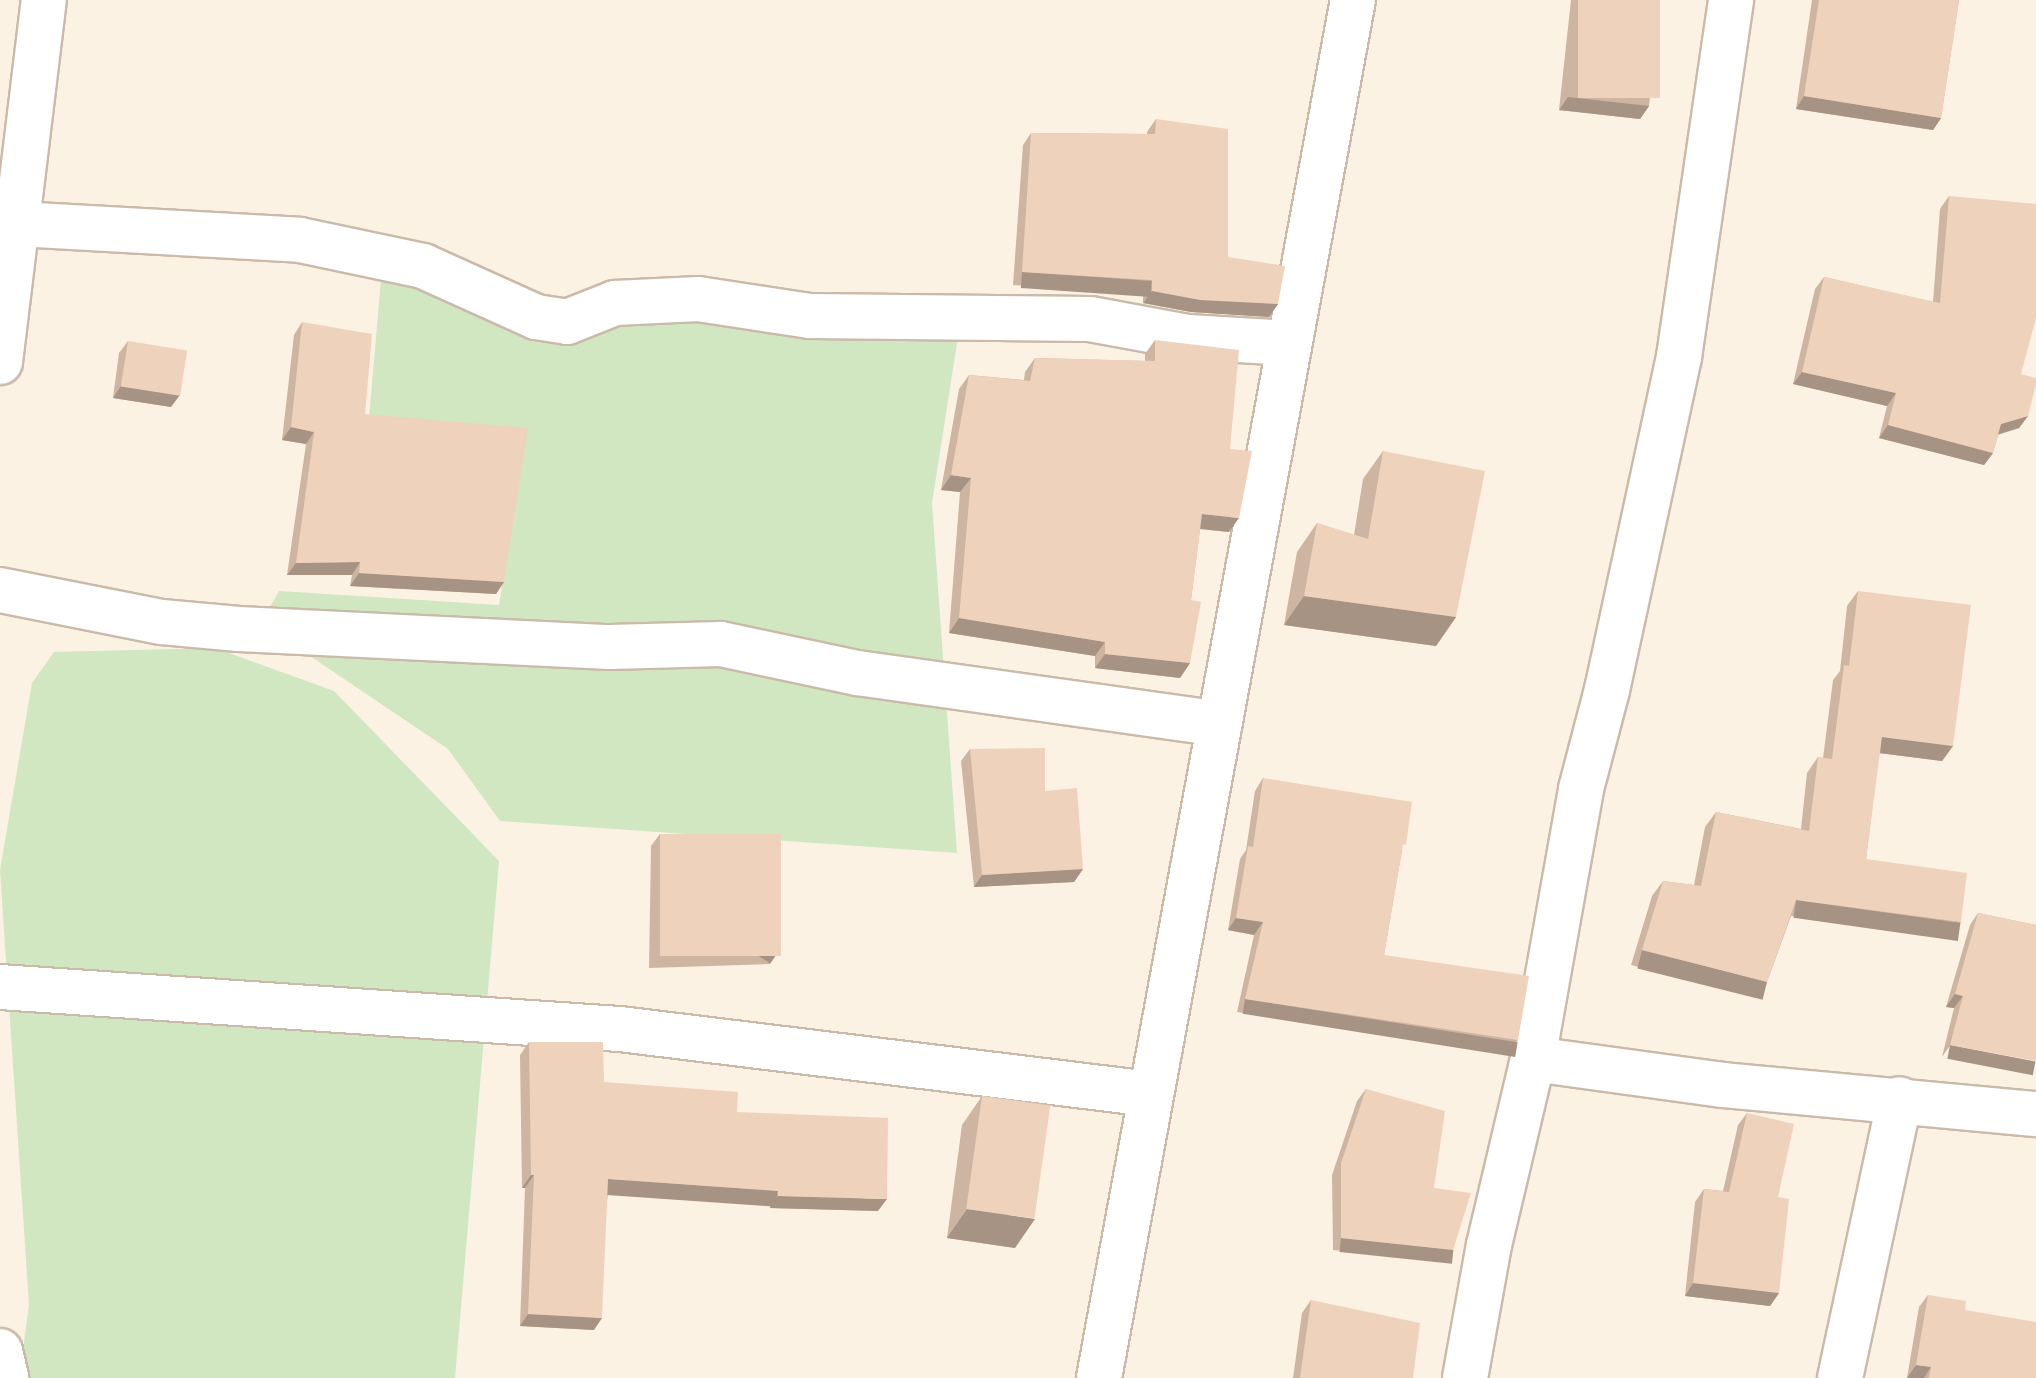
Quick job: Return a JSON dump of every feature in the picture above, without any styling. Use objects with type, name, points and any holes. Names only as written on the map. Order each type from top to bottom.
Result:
[{"type":"street","points":[[0,362],[7,223],[31,99],[44,0]]},
{"type":"street","points":[[1099,1378],[1353,0]]},
{"type":"street","points":[[1465,1378],[1489,1245],[1533,1059],[1581,789],[1607,690],[1679,357],[1731,0]]},
{"type":"street","points":[[0,63],[31,99]]},
{"type":"street","points":[[7,223],[300,240],[423,266],[536,317],[567,322],[615,303],[698,299],[810,316],[874,314],[973,320],[1018,316],[1090,319],[1188,337],[1289,343]]},
{"type":"street","points":[[0,590],[162,622],[239,629],[610,647],[721,644],[858,673],[1219,724]]},
{"type":"street","points":[[0,987],[620,1029],[1150,1094]]},
{"type":"street","points":[[1533,1059],[1722,1085],[1900,1099],[2036,1114]]},
{"type":"street","points":[[1840,1378],[1900,1099]]},
{"type":"street","points":[[0,1351],[6,1378]]},
{"type":"green space","points":[[382,268],[651,318],[958,337],[932,503],[957,853],[500,821],[448,749],[261,623],[279,591],[499,605],[526,430],[369,418]]},
{"type":"green space","points":[[215,648],[334,691],[499,861],[455,1378],[19,1378],[29,1305],[0,870],[32,683],[54,652]]},
{"type":"building","points":[[1578,0],[1660,0],[1660,98],[1578,98]]},
{"type":"building","points":[[1819,0],[1959,0],[1941,118],[1804,96]]},
{"type":"building","points":[[1156,119],[1228,129],[1228,257],[1285,266],[1278,304],[1200,300],[1152,291],[1152,280],[1022,272],[1031,133],[1155,134]]},
{"type":"building","points":[[1949,196],[2036,204],[2036,318],[2021,374],[2036,378],[2036,384],[2028,416],[2001,424],[1993,453],[1888,425],[1896,393],[1802,372],[1824,277],[1940,303]]},
{"type":"building","points":[[302,322],[372,334],[365,414],[528,428],[504,582],[359,573],[360,562],[296,563],[314,432],[291,427]]},
{"type":"building","points":[[1155,340],[1239,350],[1230,449],[1252,451],[1239,518],[1202,514],[1191,600],[1201,602],[1190,663],[1105,654],[1105,642],[959,618],[971,478],[951,475],[969,375],[1030,381],[1035,358],[1155,361]]},
{"type":"building","points":[[128,341],[187,350],[180,396],[121,386]]},
{"type":"building","points":[[1383,451],[1485,471],[1456,617],[1304,596],[1317,523],[1368,539]]},
{"type":"building","points":[[1858,591],[1971,605],[1953,746],[1882,737],[1866,859],[1967,873],[1961,922],[1796,900],[1767,982],[1642,950],[1663,881],[1701,886],[1716,812],[1809,831],[1818,757],[1832,759],[1844,665],[1849,666]]},
{"type":"building","points":[[1045,748],[1045,791],[1077,788],[1083,869],[982,875],[970,749]]},
{"type":"building","points":[[1263,778],[1412,802],[1384,955],[1529,976],[1518,1040],[1245,999],[1263,922],[1236,918],[1248,846],[1253,847]]},
{"type":"building","points":[[660,834],[781,834],[781,956],[660,956]]},
{"type":"building","points":[[1978,913],[2036,925],[2036,1061],[1950,1045],[1963,996],[1955,994]]},
{"type":"building","points":[[529,1042],[603,1042],[604,1082],[738,1092],[737,1112],[888,1118],[887,1199],[778,1196],[778,1191],[608,1179],[602,1318],[528,1314],[534,1175],[531,1175]]},
{"type":"building","points":[[1366,1089],[1445,1111],[1434,1188],[1471,1193],[1453,1250],[1341,1238],[1341,1163]]},
{"type":"building","points":[[982,1096],[1050,1106],[1034,1218],[966,1209]]},
{"type":"building","points":[[1747,1113],[1794,1124],[1778,1197],[1789,1199],[1779,1293],[1693,1283],[1704,1189],[1729,1192]]},
{"type":"building","points":[[1928,1295],[1966,1301],[1965,1310],[2036,1322],[2036,1378],[1929,1378],[1931,1367],[1916,1365]]},
{"type":"building","points":[[1311,1300],[1420,1323],[1413,1378],[1300,1378]]}]
